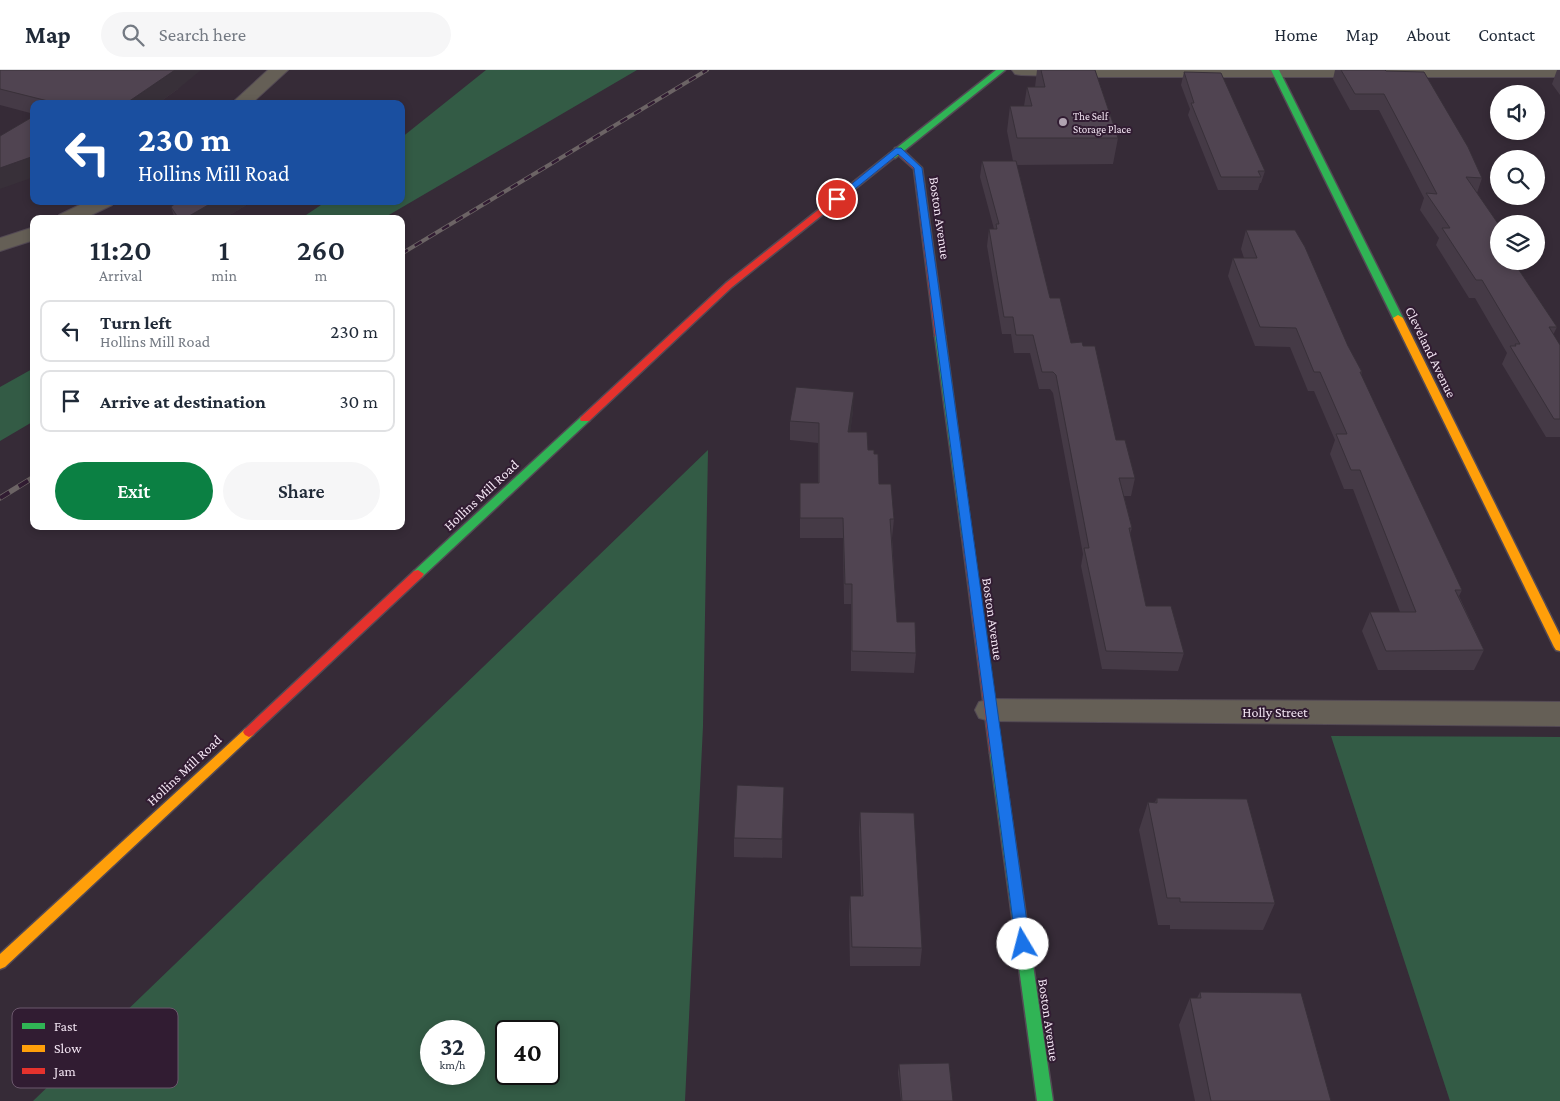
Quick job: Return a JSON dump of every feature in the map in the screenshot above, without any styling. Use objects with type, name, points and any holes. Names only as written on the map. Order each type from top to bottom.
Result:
[{"type":"street","points":[[245,100],[279,70]]},
{"type":"street","name":"Hollins Mill Road","points":[[0,963],[729,285],[1001,70]]},
{"type":"street","points":[[1020,70],[1093,72],[1560,72]]},
{"type":"street","name":"Cleveland Avenue","points":[[1276,71],[1560,646]]},
{"type":"street","name":"Boston Avenue","points":[[898,150],[918,168],[990,710],[1045,1101]]},
{"type":"street","points":[[75,215],[96,205]]},
{"type":"street","points":[[0,245],[30,234]]},
{"type":"street","name":"Holly Street","points":[[990,710],[1560,714]]},
{"type":"green space","points":[[486,70],[637,70],[389,215],[306,215],[321,205],[405,205],[405,135]]},
{"type":"green space","points":[[30,370],[30,423],[0,441],[0,387]]},
{"type":"green space","points":[[708,450],[703,726],[685,1101],[33,1101],[46,1088],[178,1088],[178,1008],[129,1008]]},
{"type":"green space","points":[[1331,736],[1560,737],[1560,1101],[1450,1101]]},
{"type":"building","points":[[0,70],[175,70],[131,100],[44,100],[0,89]]},
{"type":"building","points":[[1041,70],[1095,70],[1118,138],[1017,138],[1010,106],[1032,106],[1027,87],[1045,87]]},
{"type":"building","points":[[1341,70],[1424,72],[1468,147],[1482,178],[1466,177],[1492,215],[1490,215],[1490,270],[1519,270],[1557,327],[1549,327],[1560,345],[1560,419],[1554,419],[1510,346],[1520,344],[1482,280],[1476,280],[1442,228],[1450,228],[1426,193],[1437,194],[1384,94],[1355,94]]},
{"type":"building","points":[[1184,72],[1221,73],[1265,171],[1258,171],[1261,177],[1221,177],[1191,103],[1194,103]]},
{"type":"building","points":[[30,118],[30,157],[0,168],[0,136]]},
{"type":"building","points":[[982,161],[1016,161],[1050,298],[1060,298],[1071,343],[1082,342],[1083,346],[1095,346],[1116,440],[1125,440],[1135,478],[1119,478],[1132,528],[1129,528],[1146,606],[1171,606],[1184,653],[1106,651],[1084,548],[1089,548],[1056,375],[1053,372],[1042,372],[1033,335],[1016,335],[1013,317],[1004,317],[989,229],[997,229],[996,224],[999,224]]},
{"type":"building","points":[[173,205],[208,205],[191,215],[176,215],[171,207]]},
{"type":"building","points":[[1246,230],[1295,230],[1305,247],[1348,346],[1362,372],[1360,372],[1462,590],[1455,590],[1484,650],[1386,651],[1370,612],[1416,612],[1360,470],[1351,470],[1336,434],[1347,434],[1320,372],[1314,372],[1296,328],[1260,327],[1233,258],[1257,258]]},
{"type":"building","points":[[796,387],[854,392],[848,432],[867,432],[868,450],[874,450],[874,454],[878,454],[879,484],[891,484],[894,519],[890,519],[897,622],[915,622],[916,653],[852,651],[852,584],[845,584],[843,518],[800,518],[800,483],[819,483],[819,423],[790,421]]},
{"type":"building","points":[[737,785],[784,787],[782,839],[734,838]]},
{"type":"building","points":[[1157,798],[1247,799],[1275,903],[1180,902],[1180,898],[1167,898],[1148,802],[1157,803]]},
{"type":"building","points":[[860,812],[914,813],[922,948],[852,947],[850,896],[863,896]]},
{"type":"building","points":[[1200,992],[1301,993],[1331,1101],[1211,1101],[1190,998],[1201,998]]},
{"type":"building","points":[[949,1063],[953,1101],[902,1101],[899,1064]]},
{"type":"railway","points":[[405,252],[707,70]]},
{"type":"railway","points":[[0,498],[30,479]]},
{"type":"traffic: fast","points":[[892,156],[1001,70]]},
{"type":"traffic: fast","points":[[1275,70],[1398,318]]},
{"type":"traffic: fast","points":[[940,336],[967,536]]},
{"type":"traffic: fast","points":[[418,574],[585,419]]},
{"type":"traffic: fast","points":[[996,753],[1045,1101]]},
{"type":"traffic: slow","points":[[1398,318],[1560,647]]},
{"type":"traffic: slow","points":[[0,963],[249,732]]},
{"type":"traffic: jam","points":[[898,150],[918,168],[940,336]]},
{"type":"traffic: jam","points":[[585,419],[729,285],[892,156]]},
{"type":"traffic: jam","points":[[967,536],[996,753]]},
{"type":"traffic: jam","points":[[249,732],[418,574]]},
{"type":"place","name":"The Self Storage Place","points":[[1063,122]]},
{"type":"route","points":[[837,199],[898,150],[918,168],[1023,944]]}]
